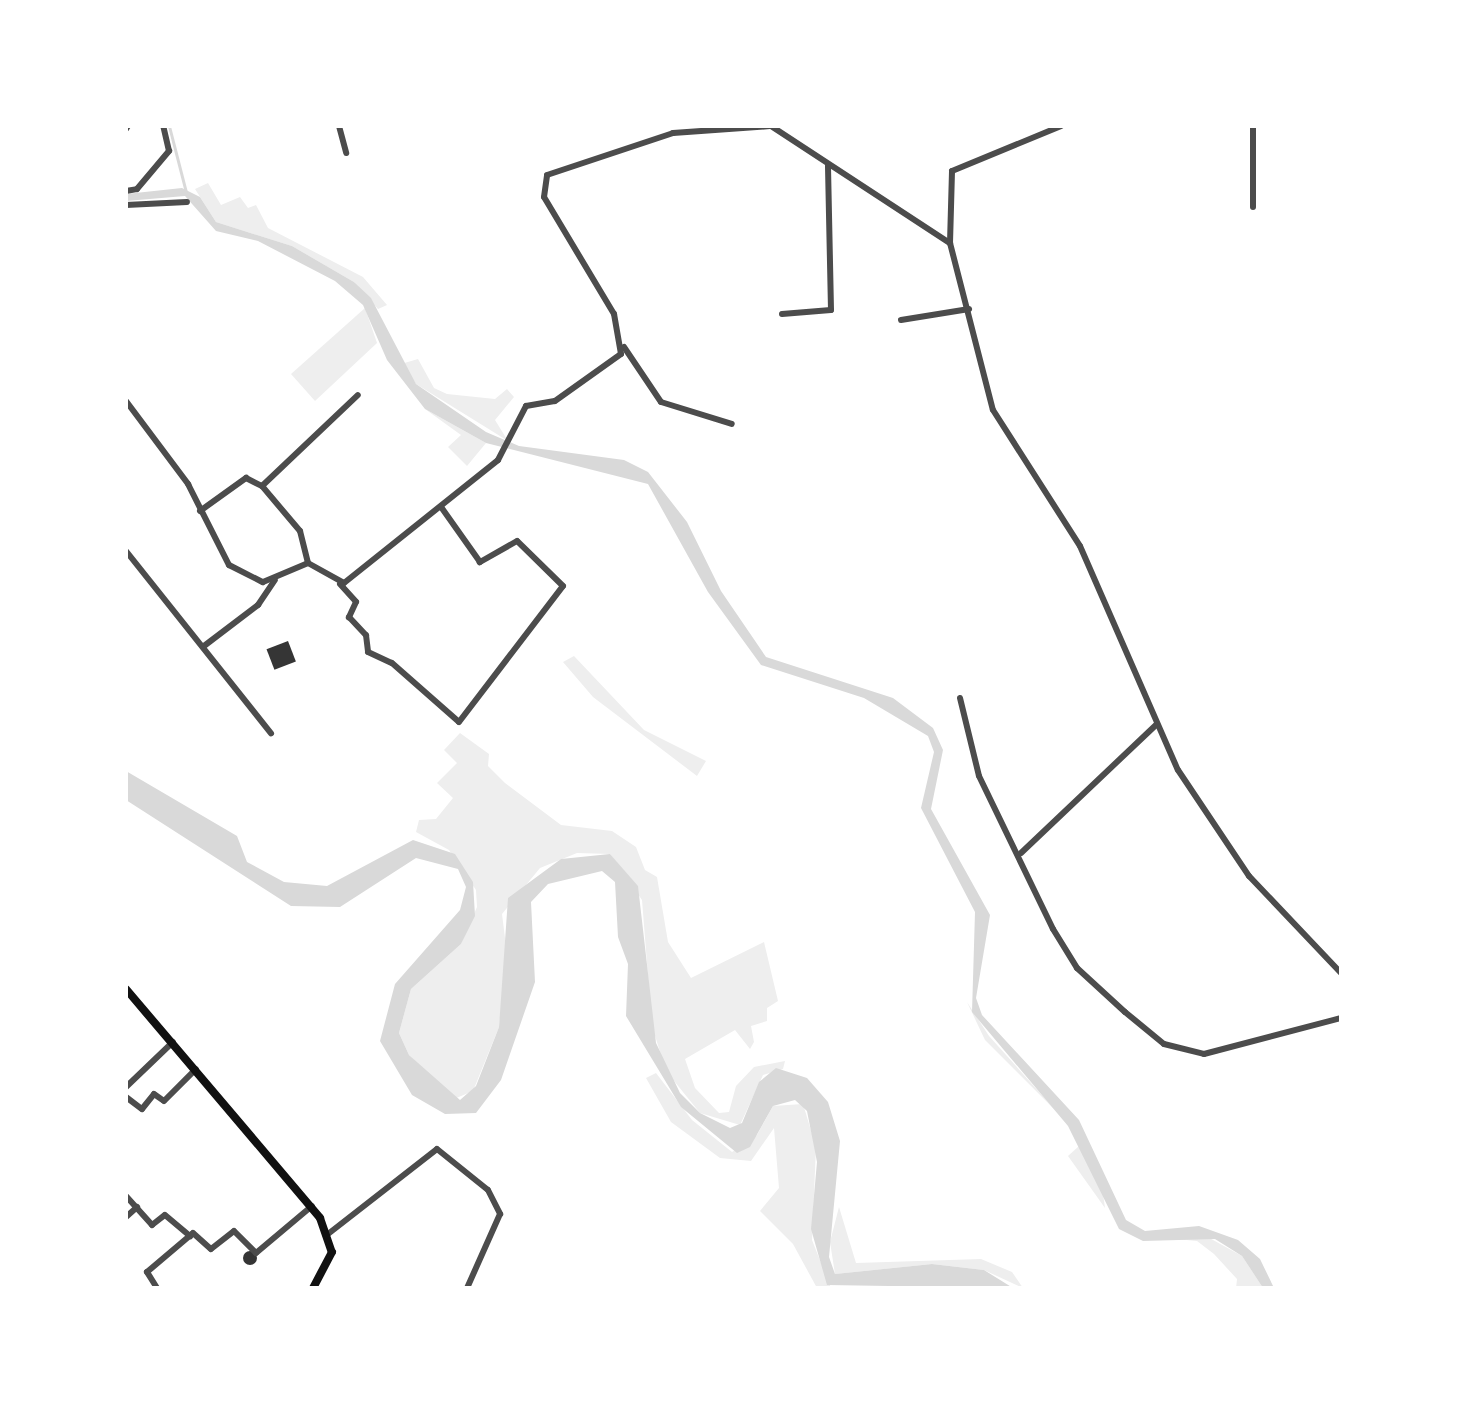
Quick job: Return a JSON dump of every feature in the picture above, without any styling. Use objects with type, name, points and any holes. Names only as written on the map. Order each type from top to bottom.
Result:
[{"type":"main road","points":[[126,989],[312,1206],[328,1234],[332,1252],[313,1288]]},
{"type":"street","points":[[126,191],[137,189],[169,151],[163,126]]},
{"type":"street","points":[[339,126],[346,153]]},
{"type":"street","points":[[732,424],[661,402],[624,347],[614,314],[544,197],[545,179],[566,164],[673,133],[770,126],[950,243]]},
{"type":"street","points":[[1061,126],[952,171],[950,243],[998,421],[1080,546],[1156,725],[1249,876],[1341,973]]},
{"type":"street","points":[[1253,126],[1253,207]]},
{"type":"street","points":[[782,314],[831,310],[828,166]]},
{"type":"street","points":[[126,205],[187,202]]},
{"type":"street","points":[[901,320],[969,309]]},
{"type":"street","points":[[340,584],[441,507],[506,451],[526,406],[555,401],[613,363],[624,347]]},
{"type":"street","points":[[262,486],[358,395]]},
{"type":"street","points":[[126,401],[200,511],[229,565],[253,580],[275,580],[308,563]]},
{"type":"street","points":[[200,511],[246,478],[262,486],[300,531],[308,563],[340,584],[355,600],[349,617],[366,635],[368,652],[392,663],[459,722],[563,586],[517,541],[480,562],[441,507]]},
{"type":"street","points":[[126,551],[271,733]]},
{"type":"street","points":[[204,646],[258,605],[275,580]]},
{"type":"street","points":[[960,698],[979,776],[1021,853],[1077,968],[1164,1044],[1219,1053],[1341,1018]]},
{"type":"street","points":[[1021,853],[1156,725]]},
{"type":"street","points":[[126,1087],[173,1042]]},
{"type":"street","points":[[126,1097],[142,1109],[154,1094],[163,1102],[196,1069]]},
{"type":"street","points":[[328,1234],[437,1149],[488,1190],[500,1214],[467,1288]]},
{"type":"street","points":[[126,1196],[152,1225],[165,1215],[190,1236]]},
{"type":"street","points":[[157,1288],[147,1272],[190,1236],[196,1233],[211,1249],[234,1231],[256,1253],[312,1206]]},
{"type":"street","points":[[126,1217],[137,1207]]},
{"type":"shaded area","points":[[208,183],[221,205],[240,197],[248,208],[256,205],[268,228],[363,277],[387,305],[378,309],[354,282],[292,246],[216,222],[195,189]]},
{"type":"shaded area","points":[[182,188],[200,197],[216,222],[292,246],[354,282],[371,298],[416,384],[486,432],[519,446],[624,460],[648,472],[687,522],[721,591],[766,657],[893,698],[933,728],[943,750],[931,809],[990,915],[976,998],[982,1015],[1079,1120],[1126,1220],[1145,1231],[1199,1226],[1238,1240],[1260,1259],[1274,1288],[1263,1288],[1242,1256],[1215,1239],[1143,1241],[1119,1229],[1068,1126],[972,1012],[975,912],[921,808],[934,752],[928,736],[864,698],[761,665],[708,592],[648,484],[486,443],[425,409],[387,360],[363,305],[335,281],[258,241],[216,231],[185,196],[126,201],[126,194]]},
{"type":"shaded area","points":[[365,308],[377,343],[315,401],[291,374]]},
{"type":"shaded area","points":[[418,359],[434,388],[447,394],[495,399],[507,389],[514,397],[495,420],[508,441],[416,384],[401,364]]},
{"type":"shaded area","points":[[425,409],[486,443],[467,466],[448,447],[461,435]]},
{"type":"shaded area","points":[[574,656],[644,730],[706,761],[697,776],[593,697],[563,662]]},
{"type":"shaded area","points":[[460,733],[489,754],[488,766],[505,783],[561,825],[612,831],[636,847],[645,870],[657,877],[668,942],[691,978],[764,942],[778,1001],[767,1008],[767,1021],[751,1026],[754,1042],[750,1049],[735,1030],[685,1059],[695,1088],[719,1113],[729,1112],[736,1086],[754,1067],[785,1061],[783,1069],[763,1075],[740,1125],[700,1113],[666,1071],[652,1026],[642,900],[610,854],[577,853],[540,868],[502,914],[507,954],[499,1027],[473,1091],[454,1099],[409,1055],[399,1033],[411,989],[461,944],[477,907],[476,890],[449,850],[416,832],[419,820],[436,819],[453,798],[437,783],[457,763],[444,750]]},
{"type":"shaded area","points":[[126,771],[237,836],[247,862],[284,882],[327,886],[413,840],[455,854],[473,882],[475,916],[461,944],[411,989],[399,1033],[409,1055],[460,1100],[476,1086],[499,1027],[508,898],[561,859],[610,854],[638,886],[656,1043],[680,1093],[700,1113],[730,1128],[742,1123],[759,1082],[776,1068],[807,1078],[828,1102],[840,1141],[829,1257],[835,1274],[932,1264],[984,1270],[1013,1288],[827,1285],[811,1229],[817,1162],[807,1111],[795,1100],[773,1106],[750,1147],[737,1153],[681,1107],[626,1016],[628,964],[618,937],[615,882],[602,871],[548,884],[531,902],[535,982],[501,1080],[476,1113],[445,1114],[412,1095],[380,1041],[395,984],[460,910],[466,887],[458,869],[416,858],[340,907],[291,906],[126,800]]},
{"type":"shaded area","points":[[967,1002],[989,1036],[1058,1113],[985,1040]]},
{"type":"shaded area","points":[[656,1073],[692,1120],[732,1152],[757,1135],[773,1106],[803,1104],[816,1147],[812,1240],[831,1288],[817,1288],[793,1244],[760,1211],[779,1188],[774,1128],[751,1161],[720,1158],[671,1122],[646,1078]]},
{"type":"shaded area","points":[[1079,1146],[1102,1187],[1105,1208],[1068,1156]]},
{"type":"shaded area","points":[[839,1207],[856,1263],[981,1259],[1012,1272],[1023,1288],[984,1270],[932,1264],[835,1274],[830,1242]]},
{"type":"shaded area","points":[[1204,1235],[1242,1256],[1263,1288],[1236,1288],[1237,1279],[1214,1254],[1197,1241],[1176,1239]]},
{"type":"building","points":[[288,641],[296,662],[274,670],[267,649]]},
{"type":"building","points":[[250,1251],[257,1258],[250,1265],[243,1258]]},
{"type":"waterway","points":[[169,126],[186,192]]}]
